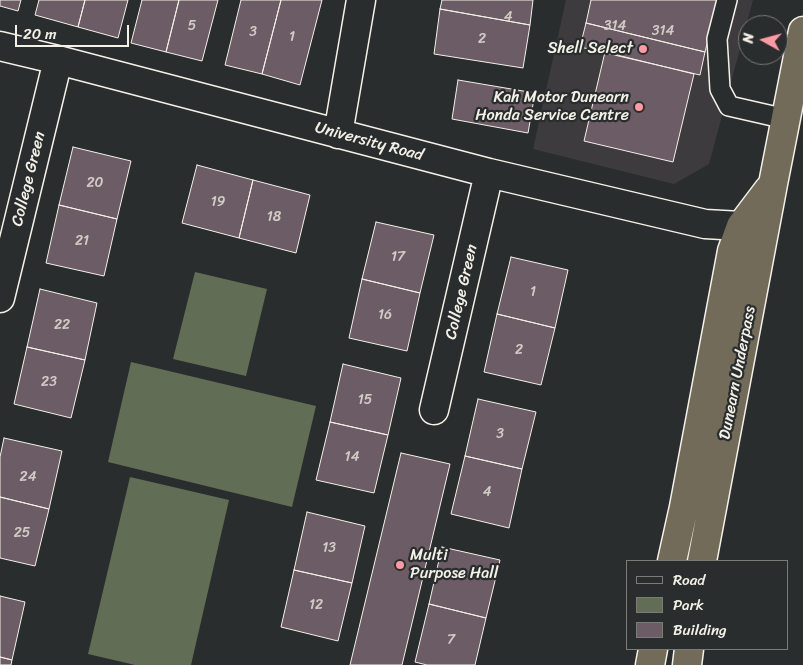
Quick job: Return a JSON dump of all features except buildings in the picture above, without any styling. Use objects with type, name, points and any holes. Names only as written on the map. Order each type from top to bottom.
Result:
[{"type":"highway","name":"Dunearn Underpass","points":[[702,560],[803,31]]},
{"type":"highway","points":[[672,560],[737,239],[773,184]]},
{"type":"highway","points":[[650,665],[653,650]]},
{"type":"highway","points":[[687,665],[689,650]]},
{"type":"street","points":[[338,134],[361,0]]},
{"type":"street","name":"University Road","points":[[0,46],[489,173],[705,224],[737,239]]},
{"type":"street","name":"College Green","points":[[0,298],[58,60]]},
{"type":"street","name":"College Green","points":[[434,410],[489,173]]},
{"type":"lane","points":[[727,0],[713,39],[720,89],[729,106],[786,119]]},
{"type":"shaded area","points":[[566,0],[753,0],[749,15],[738,15],[738,56],[709,164],[674,184],[533,149]]},
{"type":"green space","points":[[195,272],[267,289],[246,376],[173,359]]},
{"type":"green space","points":[[131,362],[316,406],[292,507],[108,462]]},
{"type":"green space","points":[[130,477],[229,500],[191,665],[135,665],[88,654]]},
{"type":"place","name":"Shell Select","points":[[643,49]]},
{"type":"place","name":"Kah Motor Dunearn Honda Service Centre","points":[[639,107]]},
{"type":"place","name":"Multi Purpose Hall","points":[[400,565]]}]
